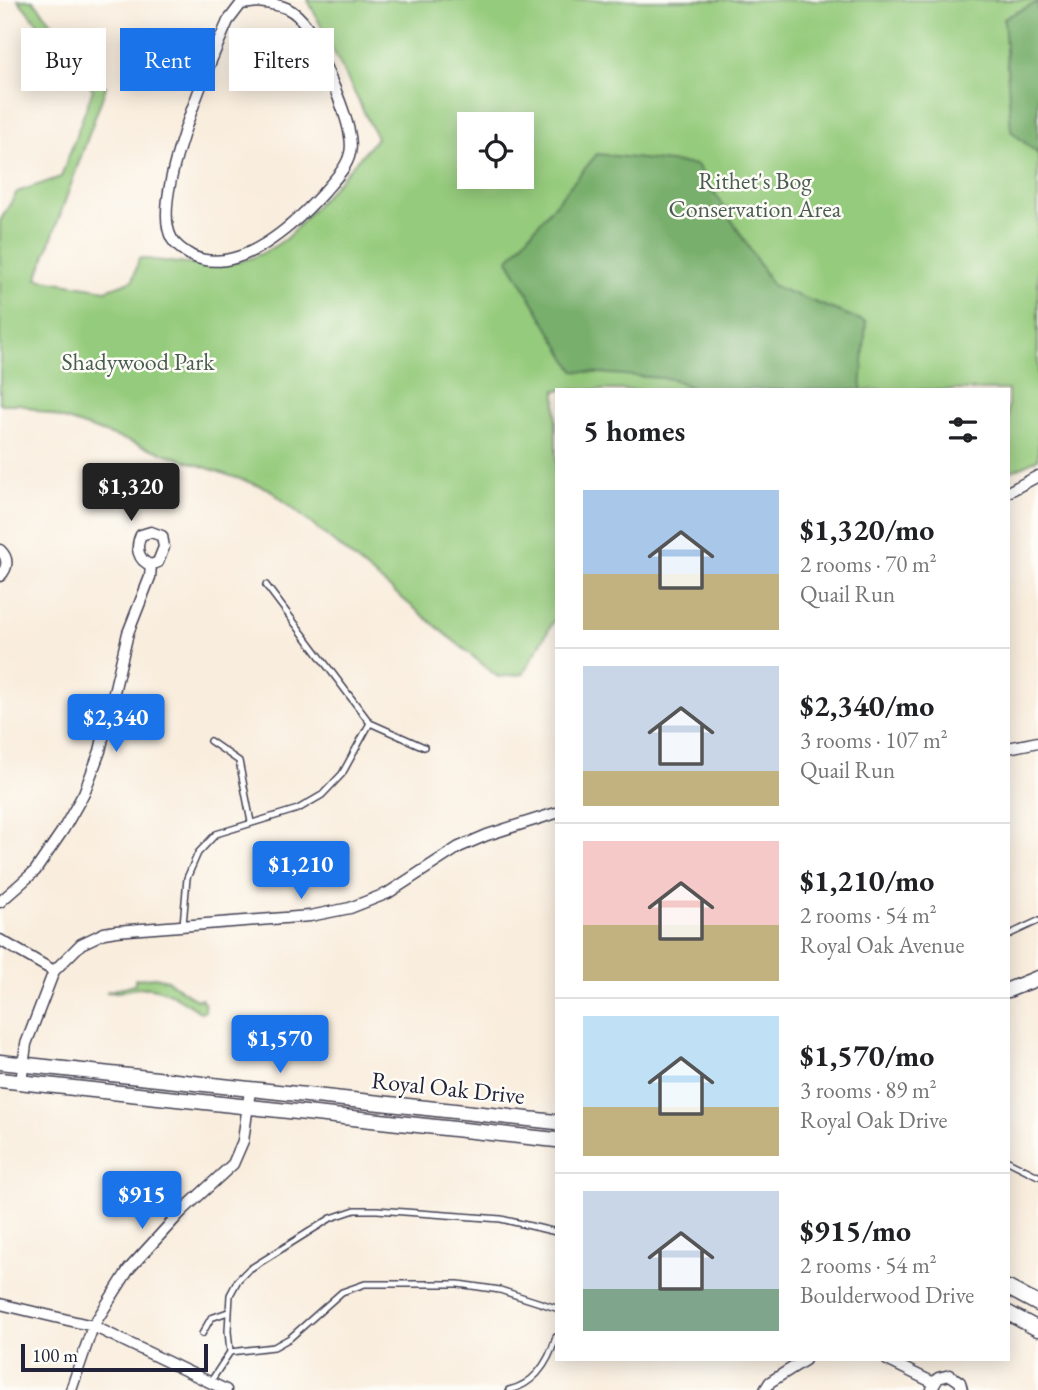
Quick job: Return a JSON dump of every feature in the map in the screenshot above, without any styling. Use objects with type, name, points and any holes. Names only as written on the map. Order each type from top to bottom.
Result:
[{"type":"main road","points":[[1010,989],[1038,978]]},
{"type":"main road","name":"Royal Oak Drive","points":[[0,1062],[555,1122]]},
{"type":"main road","name":"Royal Oak Drive","points":[[0,1080],[555,1140]]},
{"type":"main road","points":[[1010,1289],[1038,1304]]},
{"type":"main road","points":[[1010,1314],[1038,1329]]},
{"type":"street","points":[[240,2],[287,7],[299,16],[308,28],[347,121],[351,153],[334,180],[296,222],[267,243],[227,259],[203,260],[184,252],[172,239],[167,221],[172,176],[178,146],[220,38],[240,2]]},
{"type":"street","points":[[1010,491],[1038,476]]},
{"type":"street","points":[[0,550],[7,559],[6,568],[0,576]]},
{"type":"street","points":[[0,902],[34,871],[64,830],[84,793],[100,751],[128,633],[150,577],[151,565]]},
{"type":"street","points":[[1010,748],[1038,742]]},
{"type":"street","points":[[21,1083],[26,1044],[54,971],[81,944],[104,933],[310,916],[350,908],[387,893],[459,847],[555,813]]},
{"type":"street","points":[[0,940],[54,971]]},
{"type":"street","points":[[71,1390],[93,1326],[129,1269],[181,1212],[233,1164],[243,1141],[250,1090]]},
{"type":"street","points":[[0,1304],[93,1326],[226,1390]]},
{"type":"street","points":[[765,1390],[770,1382],[803,1361]]},
{"type":"street","points":[[889,1361],[933,1387],[938,1378],[950,1375],[960,1382],[962,1390]]},
{"type":"lane","points":[[266,585],[370,723],[424,747]]},
{"type":"lane","points":[[183,926],[187,878],[198,853],[216,834],[298,809],[321,795],[342,775],[370,723]]},
{"type":"lane","points":[[210,741],[239,761],[251,822]]},
{"type":"lane","points":[[1010,933],[1038,921]]},
{"type":"lane","points":[[1010,1162],[1038,1176]]},
{"type":"lane","points":[[211,1381],[230,1352],[228,1312],[230,1295],[238,1280],[248,1270],[331,1219],[355,1210],[377,1210],[501,1219],[555,1232]]},
{"type":"lane","points":[[230,1352],[274,1347],[290,1338],[342,1292],[365,1284],[458,1284],[500,1290],[555,1308]]},
{"type":"lane","points":[[202,1334],[211,1318],[228,1312]]},
{"type":"lane","points":[[509,1390],[533,1379],[544,1365],[555,1339]]},
{"type":"green space","name":"Rithet's Bog Conservation Area","points":[[18,0],[33,0],[56,28],[42,28]]},
{"type":"green space","name":"Rithet's Bog Conservation Area","points":[[308,0],[1038,0],[1038,459],[1010,472],[1010,388],[555,388],[555,619],[523,674],[498,677],[269,489],[20,404],[0,404],[0,221],[17,192],[61,177],[92,91],[105,91],[37,279],[106,290],[133,280],[139,258],[216,265],[234,263],[269,250],[288,237],[377,138],[334,52],[334,28],[322,28]]},
{"type":"green space","points":[[1038,2],[1038,154],[1011,131],[1004,18]]},
{"type":"green space","points":[[597,154],[697,165],[773,286],[866,322],[861,388],[692,388],[673,379],[574,371],[508,260]]},
{"type":"green space","points":[[155,977],[167,980],[197,1000],[201,998],[205,1011],[200,1012],[171,994],[156,989],[106,992],[135,984],[135,979]]},
{"type":"park label","name":"Shadywood Park","points":[[138,362]]}]
